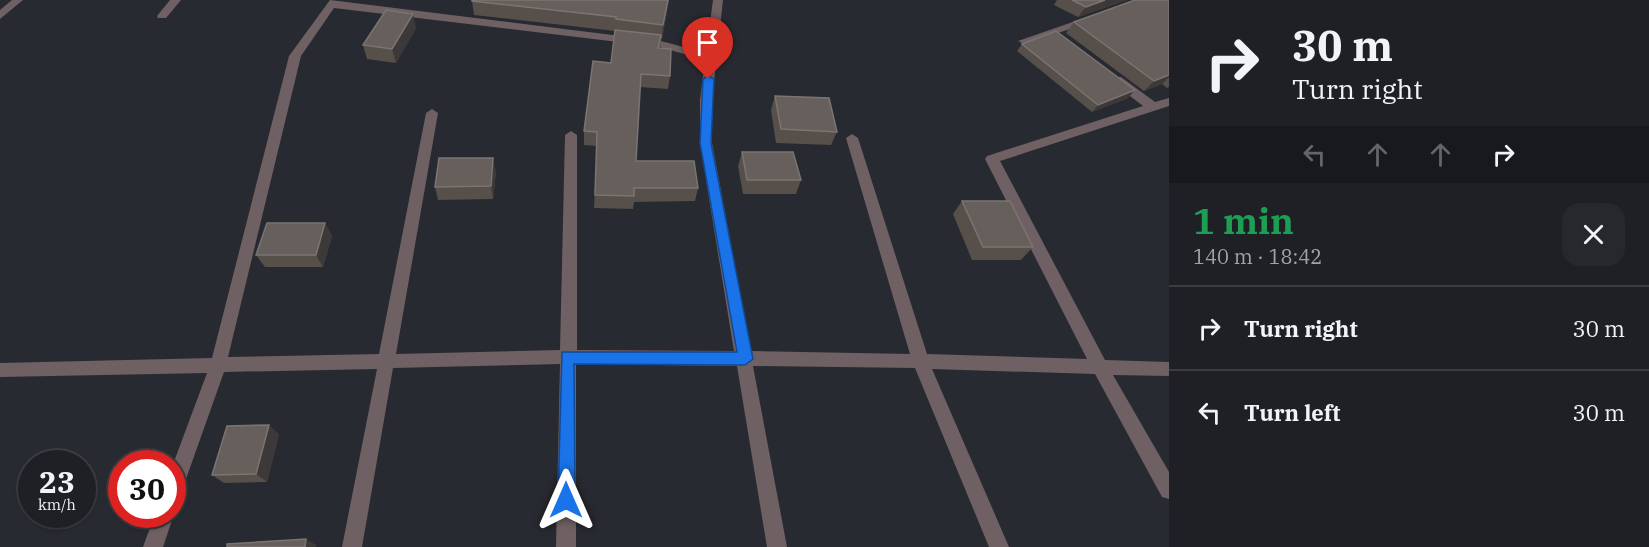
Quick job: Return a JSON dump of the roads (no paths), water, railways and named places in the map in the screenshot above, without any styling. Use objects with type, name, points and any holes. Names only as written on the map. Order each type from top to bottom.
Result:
[{"type":"street","points":[[0,16],[18,0]]},
{"type":"street","points":[[162,16],[176,0]]},
{"type":"street","points":[[718,0],[706,100],[706,143],[777,547]]},
{"type":"street","points":[[186,454],[218,366],[295,56],[334,2],[661,44],[711,58]]},
{"type":"street","points":[[1024,41],[1058,36],[1104,14]]},
{"type":"street","points":[[1108,73],[1153,107]]},
{"type":"street","points":[[1169,102],[992,159],[1101,369],[1169,490]]},
{"type":"street","points":[[352,547],[389,360],[432,113]]},
{"type":"street","points":[[566,547],[571,135]]},
{"type":"street","points":[[852,138],[921,362],[999,547]]},
{"type":"street","points":[[0,370],[567,357],[921,362],[1101,369],[1169,369]]},
{"type":"street","points":[[153,547],[160,528]]}]
